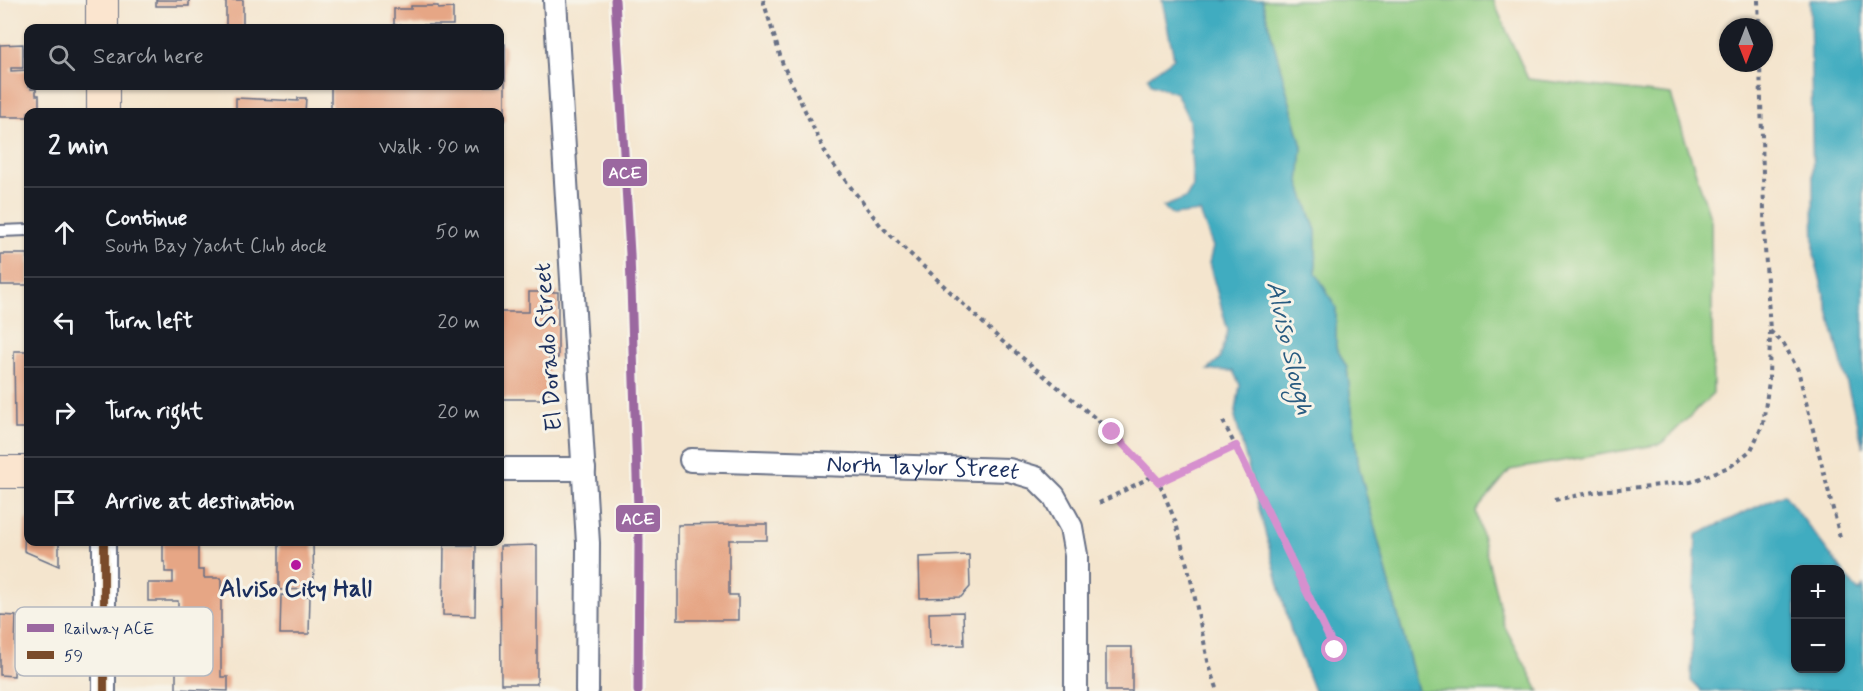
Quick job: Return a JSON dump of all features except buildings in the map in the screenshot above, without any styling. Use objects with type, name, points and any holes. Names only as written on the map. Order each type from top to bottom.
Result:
[{"type":"main road","points":[[102,0],[102,24]]},
{"type":"main road","points":[[102,90],[103,108]]},
{"type":"main road","points":[[0,472],[24,472]]},
{"type":"street","name":"El Dorado Street","points":[[555,0],[588,543],[586,691]]},
{"type":"street","name":"North Taylor Street","points":[[691,460],[1009,470],[1036,478],[1054,496],[1071,527],[1075,545],[1076,691]]},
{"type":"street","points":[[504,469],[584,469]]},
{"type":"street","points":[[104,546],[104,607]]},
{"type":"lane","points":[[0,231],[24,230]]},
{"type":"path","points":[[763,0],[783,65],[828,158],[881,225],[1002,341],[1112,432],[1159,482],[1176,523],[1192,584],[1208,661],[1218,691]]},
{"type":"path","points":[[1758,0],[1759,18]]},
{"type":"path","points":[[1555,500],[1599,491],[1691,482],[1731,466],[1751,450],[1763,424],[1769,381],[1770,331],[1765,248],[1760,72]]},
{"type":"path","points":[[1770,331],[1784,344],[1798,370],[1840,537]]},
{"type":"path","points":[[1223,420],[1335,650]]},
{"type":"path","points":[[1159,482],[1236,446]]},
{"type":"path","points":[[1099,503],[1154,476]]},
{"type":"green space","points":[[1262,0],[1493,0],[1528,79],[1671,95],[1711,220],[1713,394],[1661,444],[1510,470],[1476,511],[1504,625],[1539,691],[1418,691],[1359,468],[1347,368],[1336,347],[1336,308],[1316,273],[1316,231],[1299,183],[1302,147]]},
{"type":"water","name":"Alviso Slough","points":[[1162,0],[1262,0],[1302,147],[1299,183],[1316,231],[1316,273],[1336,308],[1336,347],[1347,368],[1359,468],[1418,691],[1314,691],[1291,631],[1235,417],[1240,385],[1233,371],[1208,370],[1220,358],[1228,331],[1209,263],[1213,247],[1200,212],[1173,215],[1163,207],[1186,198],[1193,186],[1189,120],[1176,93],[1151,84],[1148,77],[1174,58]]},
{"type":"water","points":[[1810,0],[1863,0],[1863,447],[1814,255]]},
{"type":"water","points":[[1784,494],[1838,565],[1791,565],[1791,673],[1845,673],[1845,574],[1859,592],[1863,586],[1863,691],[1701,691],[1691,681],[1696,535]]},
{"type":"rail line","name":"ACE","points":[[615,0],[630,254],[639,540],[638,691]]},
{"type":"transit line","name":"59","points":[[104,546],[104,607]]},
{"type":"transit line","name":"59","points":[[104,676],[104,691]]},
{"type":"place","name":"Alviso City Hall","points":[[296,565]]},
{"type":"route","points":[[1112,432],[1159,482],[1236,446],[1335,650]]}]
